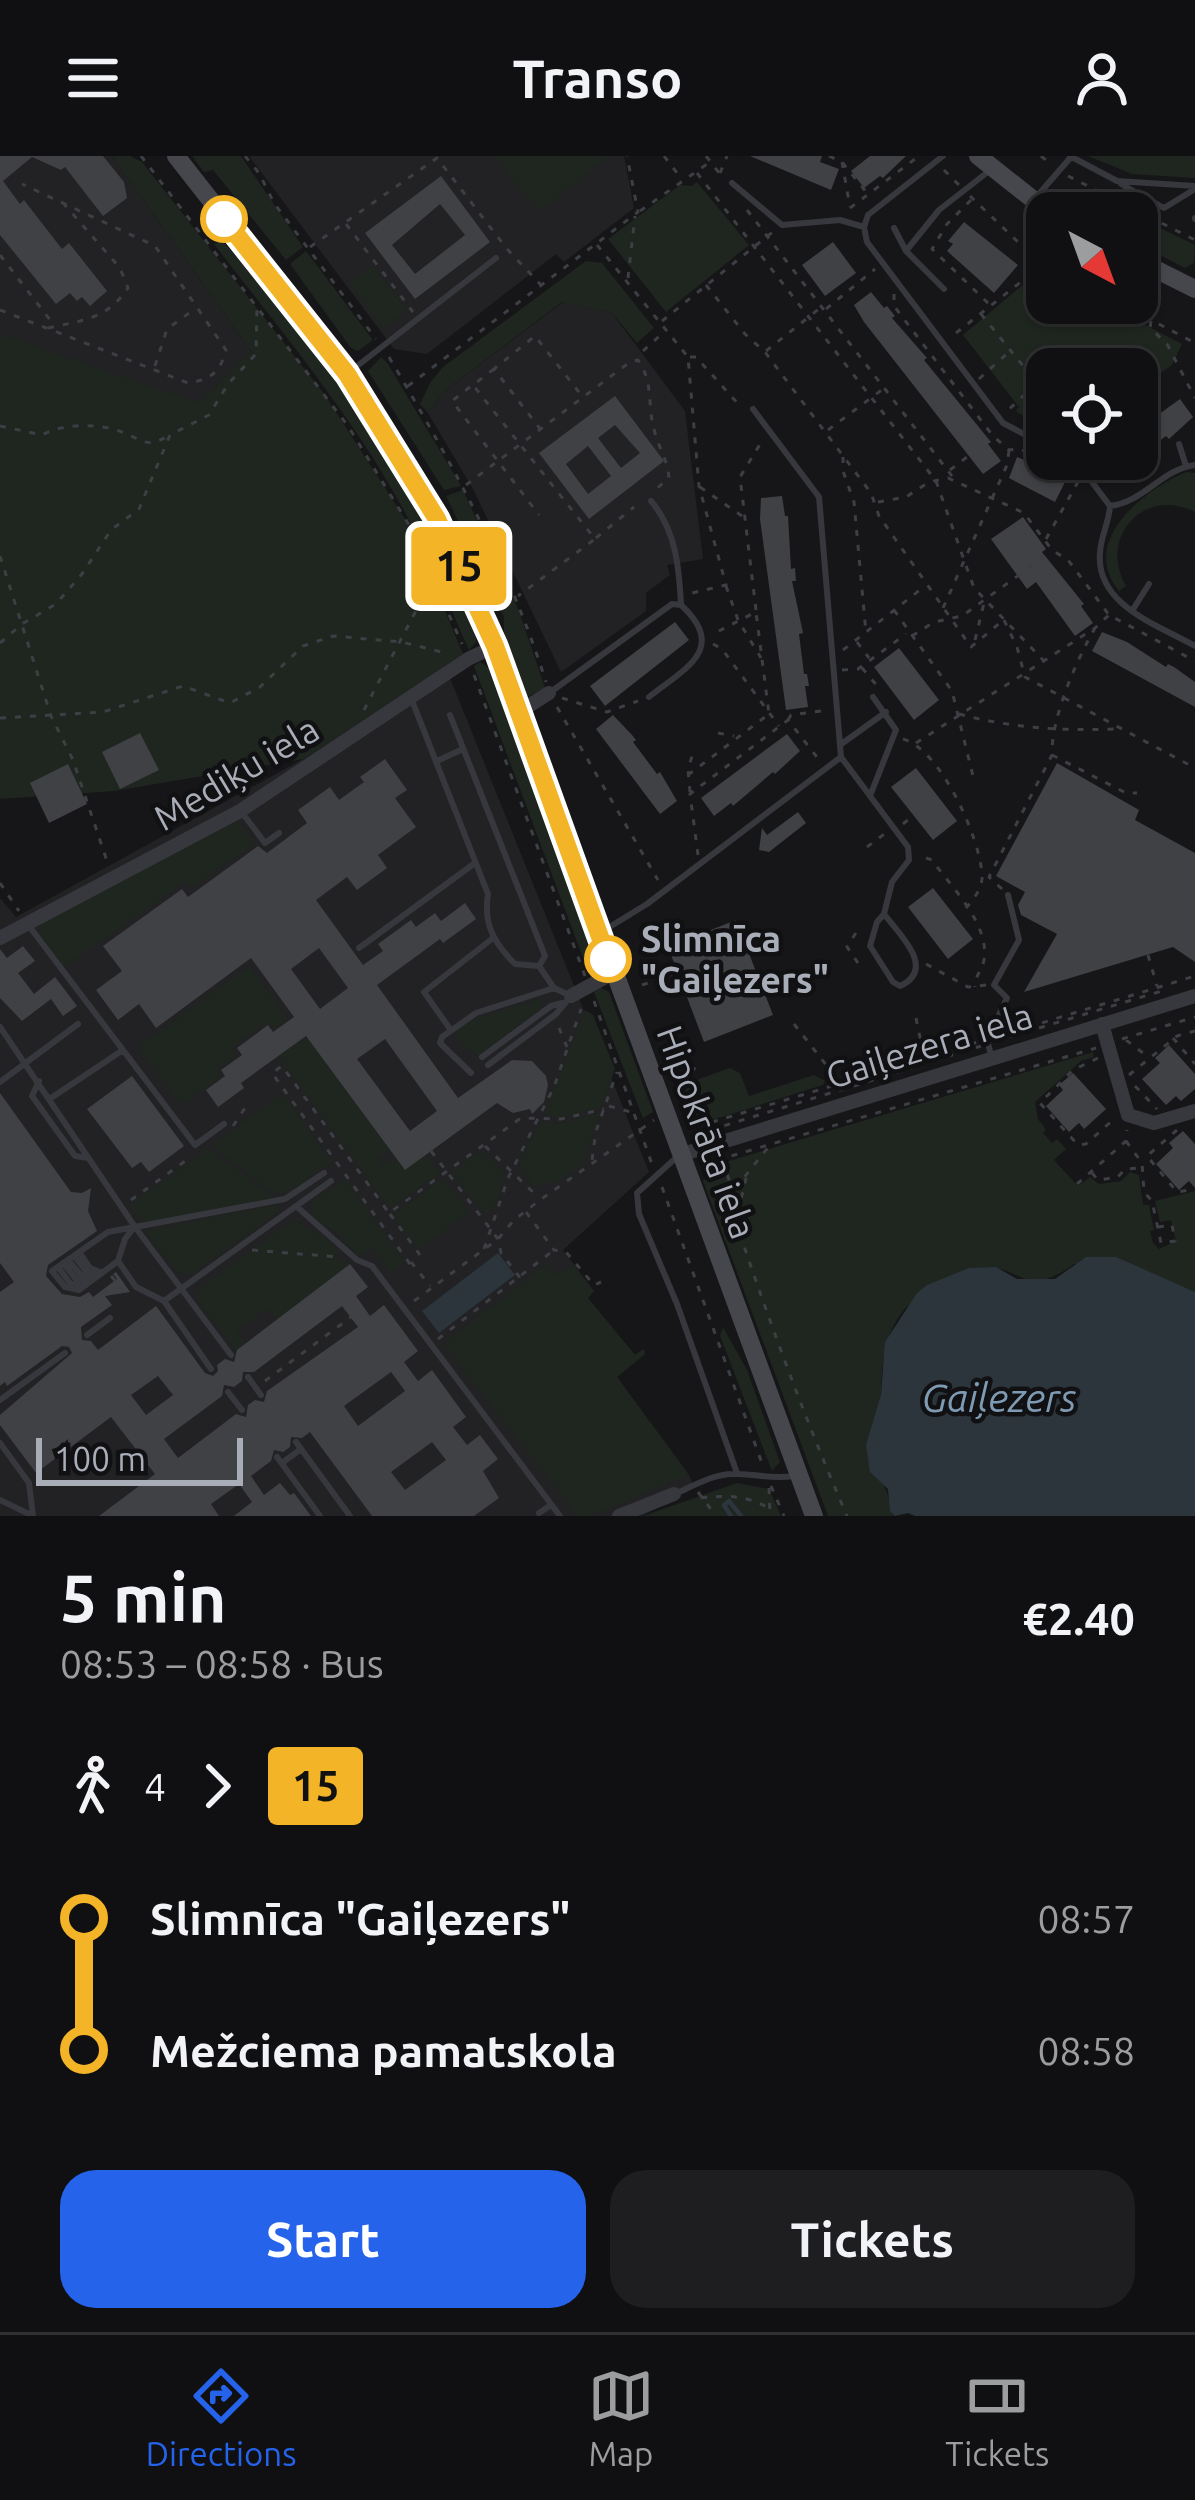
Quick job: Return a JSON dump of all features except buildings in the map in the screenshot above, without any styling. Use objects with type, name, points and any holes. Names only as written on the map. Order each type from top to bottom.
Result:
[{"type":"street","name":"Hipokrāta iela","points":[[176,156],[347,374],[437,519],[495,646],[814,1516]]},
{"type":"street","points":[[985,163],[1026,195]]},
{"type":"street","points":[[1158,269],[1193,284]]},
{"type":"street","name":"Mediķu iela","points":[[0,938],[240,811],[468,658],[495,646]]},
{"type":"street","points":[[519,712],[549,693]]},
{"type":"street","points":[[567,999],[613,973]]},
{"type":"street","name":"Gaiļezera iela","points":[[680,1155],[989,1047],[1102,1024],[1195,996]]},
{"type":"street","points":[[1102,1024],[1102,1046],[1129,1080],[1129,1110],[1154,1123],[1195,1112]]},
{"type":"street","points":[[619,1516],[674,1494]]},
{"type":"lane","points":[[1050,192],[1070,157],[1164,208],[1195,187]]},
{"type":"lane","points":[[940,159],[868,215],[866,242],[999,418],[1026,434]]},
{"type":"lane","points":[[906,251],[939,210],[969,195],[985,163]]},
{"type":"lane","points":[[1117,181],[1195,187]]},
{"type":"lane","points":[[729,182],[782,225],[840,220],[864,227]]},
{"type":"lane","points":[[895,227],[906,251],[944,289]]},
{"type":"lane","points":[[347,374],[496,258]]},
{"type":"lane","points":[[753,409],[819,496],[841,757],[898,826],[908,847],[909,860],[892,882],[870,946],[900,986],[918,968],[915,955],[884,914]]},
{"type":"lane","points":[[1111,506],[1127,503],[1190,466],[1179,443]]},
{"type":"lane","points":[[1091,480],[1111,506]]},
{"type":"lane","points":[[649,697],[696,660],[704,639],[681,605],[679,562],[664,516],[651,501]]},
{"type":"lane","points":[[1111,506],[1100,551],[1101,572],[1110,591],[1132,611],[1195,646]]},
{"type":"lane","points":[[1132,611],[1149,584]]},
{"type":"lane","points":[[549,693],[672,604],[681,605]]},
{"type":"lane","points":[[870,796],[895,737],[895,724],[873,697]]},
{"type":"lane","points":[[411,698],[488,894],[484,914],[493,938],[515,964],[539,966]]},
{"type":"lane","points":[[841,745],[886,712]]},
{"type":"lane","points":[[450,716],[545,956],[539,966]]},
{"type":"lane","points":[[437,760],[463,749]]},
{"type":"lane","points":[[599,932],[614,927],[841,757]]},
{"type":"lane","points":[[240,811],[265,843],[279,832]]},
{"type":"lane","points":[[359,948],[475,863]]},
{"type":"lane","points":[[989,1047],[1007,998],[994,985],[1018,940],[1008,895]]},
{"type":"lane","points":[[27,923],[195,1144],[224,1124]]},
{"type":"lane","points":[[450,1029],[424,992],[493,938]]},
{"type":"lane","points":[[485,1061],[556,1014],[567,999],[539,966]]},
{"type":"lane","points":[[471,1073],[440,1043],[450,1029],[476,1013],[554,988]]},
{"type":"lane","points":[[0,1082],[79,1024]]},
{"type":"lane","points":[[0,1027],[135,1227],[231,1354]]},
{"type":"lane","points":[[52,1098],[124,1049]]},
{"type":"lane","points":[[39,1081],[32,1096],[75,1156],[91,1158]]},
{"type":"lane","points":[[680,1155],[637,1193],[639,1214],[737,1473]]},
{"type":"lane","points":[[135,1227],[124,1239],[118,1262],[93,1280],[70,1291],[52,1271],[106,1233],[135,1227],[285,1199],[324,1173]]},
{"type":"lane","points":[[164,1301],[331,1180]]},
{"type":"lane","points":[[296,1206],[357,1260],[372,1266],[560,1516]]},
{"type":"lane","points":[[68,1260],[76,1279],[93,1280]]},
{"type":"lane","points":[[68,1260],[90,1268],[93,1280]]},
{"type":"lane","points":[[118,1262],[136,1287],[164,1301],[211,1369]]},
{"type":"lane","points":[[87,1336],[110,1318]]},
{"type":"lane","points":[[0,1400],[65,1353]]},
{"type":"lane","points":[[248,1377],[262,1395]]},
{"type":"lane","points":[[227,1392],[242,1410]]},
{"type":"lane","points":[[0,1443],[29,1484],[33,1516]]},
{"type":"lane","points":[[320,1516],[279,1460],[299,1446],[350,1516]]},
{"type":"lane","points":[[674,1494],[737,1473],[769,1480],[798,1476]]},
{"type":"lane","points":[[0,1500],[33,1516]]},
{"type":"lane","points":[[539,1513],[551,1504]]},
{"type":"path","points":[[141,156],[348,426],[409,525],[468,658],[652,1167]]},
{"type":"path","points":[[245,156],[381,346],[465,485],[517,597],[549,693],[664,890]]},
{"type":"path","points":[[627,156],[637,213],[627,282]]},
{"type":"path","points":[[664,156],[682,179]]},
{"type":"path","points":[[719,174],[727,156]]},
{"type":"path","points":[[829,156],[842,162],[868,195]]},
{"type":"path","points":[[842,162],[850,156]]},
{"type":"path","points":[[842,162],[850,208],[920,156]]},
{"type":"path","points":[[1041,156],[1053,166]]},
{"type":"path","points":[[308,248],[437,158],[543,287]]},
{"type":"path","points":[[406,387],[682,179],[697,173],[708,159],[729,182]]},
{"type":"path","points":[[940,159],[969,195],[1026,247]]},
{"type":"path","points":[[697,173],[936,481],[970,582],[1043,661]]},
{"type":"path","points":[[1064,173],[1195,240]]},
{"type":"path","points":[[0,310],[188,383],[207,380],[218,371],[226,350],[155,246],[22,184]]},
{"type":"path","points":[[969,195],[932,249],[991,306]]},
{"type":"path","points":[[739,200],[955,480],[1024,513],[1052,550],[1068,560],[1108,615],[1195,661]]},
{"type":"path","points":[[46,328],[94,320],[116,305],[128,289],[120,268],[63,203]]},
{"type":"path","points":[[345,223],[418,318]]},
{"type":"path","points":[[660,322],[782,225]]},
{"type":"path","points":[[597,244],[688,357],[699,486],[738,620],[762,660]]},
{"type":"path","points":[[0,255],[55,326]]},
{"type":"path","points":[[764,352],[880,264]]},
{"type":"path","points":[[956,333],[1026,276]]},
{"type":"path","points":[[706,285],[843,456],[970,647],[1004,620]]},
{"type":"path","points":[[893,293],[894,306],[1009,450]]},
{"type":"path","points":[[0,426],[42,435],[57,426],[121,431],[140,444],[154,445],[209,416],[228,384],[256,354],[257,306]]},
{"type":"path","points":[[154,370],[166,329],[197,307]]},
{"type":"path","points":[[981,314],[1037,382],[999,418]]},
{"type":"path","points":[[1151,324],[1167,344],[1195,398]]},
{"type":"path","points":[[1157,324],[1195,343]]},
{"type":"path","points":[[643,351],[666,330]]},
{"type":"path","points":[[538,515],[452,401],[535,336],[584,398]]},
{"type":"path","points":[[838,354],[850,345]]},
{"type":"path","points":[[973,384],[1012,350]]},
{"type":"path","points":[[688,357],[696,356],[740,407],[753,409]]},
{"type":"path","points":[[465,485],[638,360],[649,375],[654,430],[669,478],[647,496],[651,501]]},
{"type":"path","points":[[494,369],[542,431]]},
{"type":"path","points":[[473,385],[595,539]]},
{"type":"path","points":[[825,432],[884,388]]},
{"type":"path","points":[[769,430],[740,477],[769,714]]},
{"type":"path","points":[[904,440],[917,431]]},
{"type":"path","points":[[0,643],[56,604],[111,530],[139,509],[170,435]]},
{"type":"path","points":[[1009,450],[1020,449],[1079,478],[1045,541]]},
{"type":"path","points":[[943,608],[993,498],[1009,450]]},
{"type":"path","points":[[843,456],[854,502],[866,633]]},
{"type":"path","points":[[948,471],[967,457]]},
{"type":"path","points":[[876,503],[906,496],[936,481],[955,480]]},
{"type":"path","points":[[699,486],[745,518]]},
{"type":"path","points":[[517,597],[634,507]]},
{"type":"path","points":[[833,670],[860,667],[934,622],[962,616],[1052,550]]},
{"type":"path","points":[[0,556],[51,716],[73,760],[113,880]]},
{"type":"path","points":[[346,742],[434,578]]},
{"type":"path","points":[[832,659],[927,585]]},
{"type":"path","points":[[681,605],[693,592],[726,586]]},
{"type":"path","points":[[974,645],[984,601]]},
{"type":"path","points":[[894,610],[952,691],[973,776]]},
{"type":"path","points":[[704,639],[757,612]]},
{"type":"path","points":[[916,742],[1095,628],[1108,615]]},
{"type":"path","points":[[1004,620],[1017,647],[1022,674],[1195,768]]},
{"type":"path","points":[[1008,895],[989,878],[1052,755],[1052,732],[1095,628]]},
{"type":"path","points":[[0,718],[103,712],[183,686],[230,703],[260,687],[303,646],[333,636],[402,642],[468,658]]},
{"type":"path","points":[[704,639],[722,649],[778,726]]},
{"type":"path","points":[[856,640],[870,660]]},
{"type":"path","points":[[860,667],[879,688]]},
{"type":"path","points":[[549,693],[608,712],[649,697]]},
{"type":"path","points":[[690,794],[791,715],[837,709]]},
{"type":"path","points":[[957,713],[1003,726],[1052,732],[1119,729]]},
{"type":"path","points":[[688,775],[769,714]]},
{"type":"path","points":[[788,720],[826,768]]},
{"type":"path","points":[[718,734],[737,737]]},
{"type":"path","points":[[895,737],[916,742],[952,788],[983,877],[966,908]]},
{"type":"path","points":[[693,753],[688,775],[699,863]]},
{"type":"path","points":[[1052,755],[1126,793],[1137,793]]},
{"type":"path","points":[[867,847],[914,815]]},
{"type":"path","points":[[926,858],[979,925],[984,961],[974,987]]},
{"type":"path","points":[[0,883],[27,923]]},
{"type":"path","points":[[858,963],[847,947],[859,928]]},
{"type":"path","points":[[1148,955],[1157,988]]},
{"type":"path","points":[[926,964],[968,987],[994,985]]},
{"type":"path","points":[[642,985],[677,973]]},
{"type":"path","points":[[679,1111],[692,1121],[709,1123],[925,1058],[989,1047],[1195,978]]},
{"type":"path","points":[[701,1147],[710,1129],[989,1047],[1195,978]]},
{"type":"path","points":[[484,1249],[512,1171],[554,1087],[588,984]]},
{"type":"path","points":[[702,1178],[721,1159],[1195,1017]]},
{"type":"path","points":[[916,1018],[925,1058]]},
{"type":"path","points":[[794,1024],[827,1066]]},
{"type":"path","points":[[1129,1080],[1173,1038],[1195,1031]]},
{"type":"path","points":[[1173,1038],[1195,1064]]},
{"type":"path","points":[[1125,1039],[1150,1058]]},
{"type":"path","points":[[1102,1046],[1099,1058],[1073,1070],[1040,1103],[1078,1145],[1086,1144],[1129,1110]]},
{"type":"path","points":[[1125,1057],[1129,1080],[1126,1142],[1143,1168],[1144,1192],[1152,1201],[1158,1227]]},
{"type":"path","points":[[675,1099],[698,1064]]},
{"type":"path","points":[[420,1256],[282,1066],[272,1073],[431,1288]]},
{"type":"path","points":[[592,1161],[612,1078],[621,1071]]},
{"type":"path","points":[[1129,1080],[1159,1112],[1150,1116]]},
{"type":"path","points":[[389,1213],[521,1118],[561,1119],[604,1107],[636,1114]]},
{"type":"path","points":[[405,1308],[498,1239],[525,1211],[656,1119]]},
{"type":"path","points":[[1179,1128],[1147,1156],[1178,1192],[1195,1189]]},
{"type":"path","points":[[1077,1184],[1126,1142]]},
{"type":"path","points":[[728,1198],[772,1143]]},
{"type":"path","points":[[484,1145],[496,1162],[512,1171],[540,1200]]},
{"type":"path","points":[[431,1151],[498,1239],[501,1252],[521,1279]]},
{"type":"path","points":[[721,1159],[727,1170],[728,1198],[800,1409],[847,1516]]},
{"type":"path","points":[[128,1202],[180,1165]]},
{"type":"path","points":[[1090,1172],[1098,1180],[1118,1177],[1125,1169],[1143,1168]]},
{"type":"path","points":[[719,1261],[729,1253],[747,1174]]},
{"type":"path","points":[[659,1180],[784,1516]]},
{"type":"path","points":[[364,1202],[375,1194]]},
{"type":"path","points":[[525,1211],[554,1250],[566,1252],[594,1285],[601,1282]]},
{"type":"path","points":[[245,1250],[357,1260]]},
{"type":"path","points":[[431,1343],[554,1250]]},
{"type":"path","points":[[104,1294],[116,1283]]},
{"type":"path","points":[[285,1366],[351,1318]]},
{"type":"path","points":[[769,1480],[770,1516]]},
{"type":"path","points":[[693,1486],[716,1516]]},
{"type":"path","points":[[701,1498],[727,1495],[770,1508]]},
{"type":"shaded area","points":[[0,156],[112,156],[251,351],[174,428],[0,348]]},
{"type":"shaded area","points":[[112,156],[142,162],[325,395],[409,525],[463,654],[303,759],[114,791],[0,799],[0,334],[199,403],[251,351]]},
{"type":"shaded area","points":[[192,156],[241,156],[303,247],[286,260],[213,170],[204,172]]},
{"type":"shaded area","points":[[249,156],[624,156],[634,208],[564,262],[556,254],[427,354],[394,349]]},
{"type":"shaded area","points":[[494,156],[607,156],[608,157],[539,212]]},
{"type":"shaded area","points":[[1088,156],[1195,156],[1195,178],[1132,174]]},
{"type":"shaded area","points":[[697,182],[749,245],[666,312],[608,239],[680,185]]},
{"type":"shaded area","points":[[1158,227],[1195,245],[1194,263],[1185,268],[1158,254]]},
{"type":"shaded area","points":[[221,240],[299,329],[397,474],[476,631],[476,642],[469,650],[427,555],[368,450],[214,244]]},
{"type":"shaded area","points":[[306,251],[373,340],[358,351],[351,348],[290,264]]},
{"type":"shaded area","points":[[586,261],[602,263],[654,328],[637,343],[612,313],[562,302],[443,392],[428,413],[420,404],[443,367]]},
{"type":"shaded area","points":[[372,266],[407,310],[384,328],[348,284]]},
{"type":"shaded area","points":[[1026,282],[1026,324],[1143,324],[1182,344],[1172,365],[1158,375],[1158,348],[1026,348],[1026,418],[1016,411],[1019,407],[963,335]]},
{"type":"shaded area","points":[[563,302],[612,313],[685,411],[703,559],[667,565],[670,575],[646,593],[646,611],[561,672],[473,489],[428,413],[443,392]]},
{"type":"shaded area","points":[[381,357],[461,486],[444,490],[368,371]]},
{"type":"shaded area","points":[[1186,472],[1195,473],[1195,512],[1159,506],[1131,521],[1118,550],[1126,586],[1119,591],[1108,572],[1111,536],[1136,504]]},
{"type":"shaded area","points":[[463,490],[519,611],[545,688],[527,697],[507,648],[504,617],[446,496]]},
{"type":"shaded area","points":[[480,662],[491,669],[596,956],[589,974],[474,666]]},
{"type":"shaded area","points":[[444,663],[649,1172],[563,1250],[594,1291],[588,1298],[635,1355],[644,1349],[645,1354],[617,1377],[694,1488],[642,1516],[0,1516],[0,898],[16,917],[303,759]]},
{"type":"shaded area","points":[[236,821],[257,842],[191,888],[186,882],[64,967],[39,934],[39,923]]},
{"type":"shaded area","points":[[249,966],[288,1018],[274,1029],[268,1022],[233,1047],[236,1055],[218,1070],[221,1076],[181,1106],[138,1047]]},
{"type":"shaded area","points":[[601,988],[609,992],[653,1112],[643,1118],[594,992]]},
{"type":"shaded area","points":[[540,999],[542,1007],[479,1055],[455,1035],[467,1021]]},
{"type":"shaded area","points":[[585,1010],[593,1015],[615,1069],[601,1107],[560,1118],[544,1115]]},
{"type":"shaded area","points":[[306,1036],[390,1150],[378,1158],[383,1166],[395,1157],[405,1170],[426,1155],[440,1173],[390,1209],[278,1056]]},
{"type":"shaded area","points":[[1093,1052],[1094,1057],[1081,1061],[1035,1102],[1038,1119],[1046,1129],[1043,1133],[1066,1149],[1054,1160],[1078,1186],[1090,1177],[1099,1184],[1121,1181],[1130,1172],[1139,1175],[1143,1205],[1149,1205],[1153,1243],[1159,1249],[1176,1241],[1171,1220],[1160,1222],[1155,1201],[1195,1191],[1195,1292],[1158,1277],[1074,1264],[1043,1280],[980,1268],[927,1291],[902,1313],[884,1356],[879,1456],[895,1516],[828,1516],[703,1181],[722,1163]]},
{"type":"shaded area","points":[[730,1068],[740,1073],[749,1096],[814,1075],[825,1081],[709,1121],[695,1120],[680,1099],[691,1082]]},
{"type":"shaded area","points":[[282,1093],[332,1162],[283,1193],[272,1192],[212,1146]]},
{"type":"shaded area","points":[[600,1113],[587,1152],[574,1171],[535,1186],[520,1169],[520,1158],[541,1122],[559,1124]]},
{"type":"shaded area","points":[[208,1148],[275,1197],[143,1223],[129,1206]]},
{"type":"shaded area","points":[[482,1150],[506,1175],[494,1207],[485,1214],[451,1173]]},
{"type":"shaded area","points":[[443,1178],[469,1213],[419,1250],[393,1215]]},
{"type":"shaded area","points":[[345,1179],[405,1262],[390,1272],[372,1248],[359,1257],[334,1230],[311,1216],[311,1203]]},
{"type":"shaded area","points":[[277,1205],[280,1210],[190,1276],[176,1271],[145,1231]]},
{"type":"shaded area","points":[[293,1220],[331,1241],[336,1250],[333,1259],[351,1263],[278,1320],[268,1308],[237,1331],[246,1344],[236,1351],[196,1298],[200,1288]]},
{"type":"shaded area","points":[[546,1264],[555,1275],[572,1265],[594,1291],[588,1298],[635,1355],[644,1349],[645,1354],[617,1377],[689,1475],[591,1516],[578,1516],[443,1344]]},
{"type":"shaded area","points":[[723,1327],[747,1370],[780,1462],[772,1471],[720,1336]]},
{"type":"shaded area","points":[[737,1483],[769,1489],[781,1516],[643,1516]]},
{"type":"water","points":[[498,1253],[515,1275],[439,1333],[422,1311]]},
{"type":"water","name":"Gaiļezers","points":[[1086,1257],[1116,1257],[1195,1292],[1195,1516],[895,1516],[888,1489],[870,1472],[866,1445],[881,1395],[885,1342],[917,1293],[969,1268],[996,1267],[1017,1279],[1055,1279]]},
{"type":"waterway","points":[[731,1516],[724,1505],[729,1501],[741,1516]]},
{"type":"bus line","name":"15","points":[[224,219],[347,374],[437,519],[495,646],[608,959]]},
{"type":"place","name":"Slimnīca \"Gaiļezers\"","points":[[608,959]]}]
